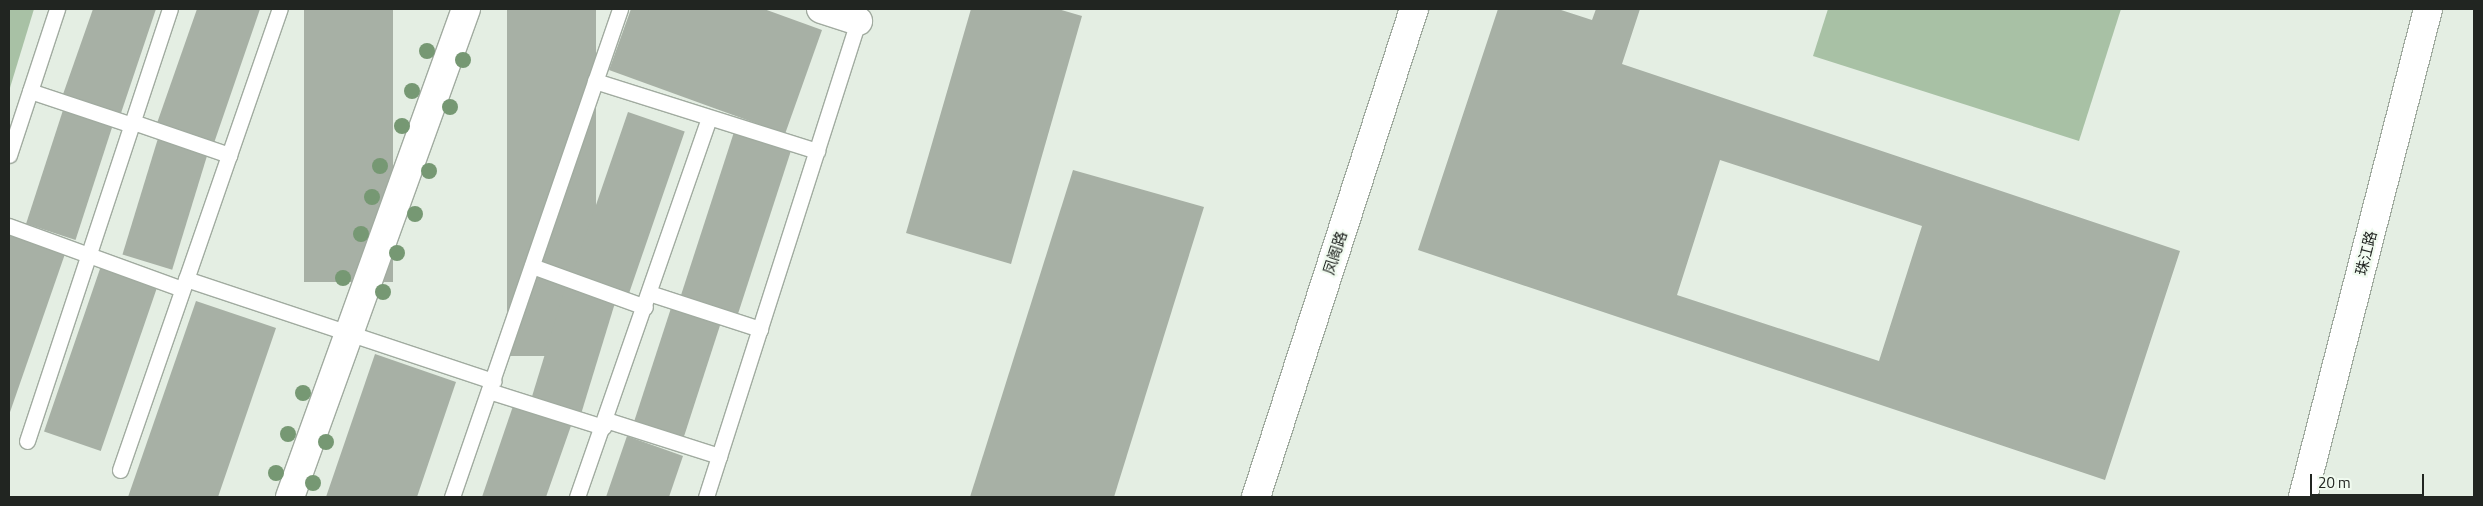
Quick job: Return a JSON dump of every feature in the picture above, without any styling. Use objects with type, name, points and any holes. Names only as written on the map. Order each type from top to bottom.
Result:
[{"type":"street","points":[[290,497],[466,9]]},
{"type":"street","points":[[821,9],[860,15]]},
{"type":"street","name":"凤阁路","points":[[1256,497],[1414,9]]},
{"type":"street","name":"珠江路","points":[[2303,497],[2428,9]]},
{"type":"lane","points":[[9,155],[57,9]]},
{"type":"lane","points":[[27,441],[170,9]]},
{"type":"lane","points":[[120,470],[280,9]]},
{"type":"lane","points":[[452,497],[620,9]]},
{"type":"lane","points":[[706,497],[860,15]]},
{"type":"lane","points":[[595,81],[817,152]]},
{"type":"lane","points":[[30,91],[229,155]]},
{"type":"lane","points":[[577,497],[605,423],[709,118]]},
{"type":"lane","points":[[9,226],[88,255],[349,333],[491,386],[605,423],[719,456]]},
{"type":"lane","points":[[532,266],[647,300],[760,329]]},
{"type":"green space","points":[[9,9],[34,9],[9,91]]},
{"type":"green space","points":[[1828,9],[2121,9],[2079,141],[1813,56]]},
{"type":"building","points":[[93,9],[156,9],[119,119],[61,100]]},
{"type":"building","points":[[197,9],[260,9],[213,146],[156,126]]},
{"type":"building","points":[[304,9],[393,9],[393,282],[304,282]]},
{"type":"building","points":[[507,9],[596,9],[596,356],[507,356]]},
{"type":"building","points":[[631,9],[764,9],[822,30],[785,134],[609,70]]},
{"type":"building","points":[[971,9],[1058,9],[1082,16],[1011,264],[906,233]]},
{"type":"building","points":[[1498,9],[1558,9],[1592,20],[1596,9],[1640,9],[1622,64],[2180,251],[2105,480],[1418,250]],"holes":[[[1720,160],[1922,226],[1879,361],[1677,295]]]},
{"type":"building","points":[[65,104],[114,120],[76,240],[26,224]]},
{"type":"building","points":[[628,112],[685,132],[627,298],[571,278]]},
{"type":"building","points":[[734,132],[791,151],[737,316],[680,297]]},
{"type":"building","points":[[159,135],[209,150],[172,270],[122,255]]},
{"type":"building","points":[[1073,170],[1204,207],[1114,497],[970,497]]},
{"type":"building","points":[[9,232],[66,251],[9,415]]},
{"type":"building","points":[[101,266],[158,286],[101,451],[44,431]]},
{"type":"building","points":[[567,282],[617,297],[580,417],[530,402]]},
{"type":"building","points":[[196,301],[276,328],[218,497],[128,497]]},
{"type":"building","points":[[672,305],[721,321],[683,441],[633,425]]},
{"type":"building","points":[[375,354],[456,382],[417,497],[326,497]]},
{"type":"building","points":[[514,403],[572,423],[546,497],[482,497]]},
{"type":"building","points":[[627,436],[683,456],[669,497],[606,497]]}]
